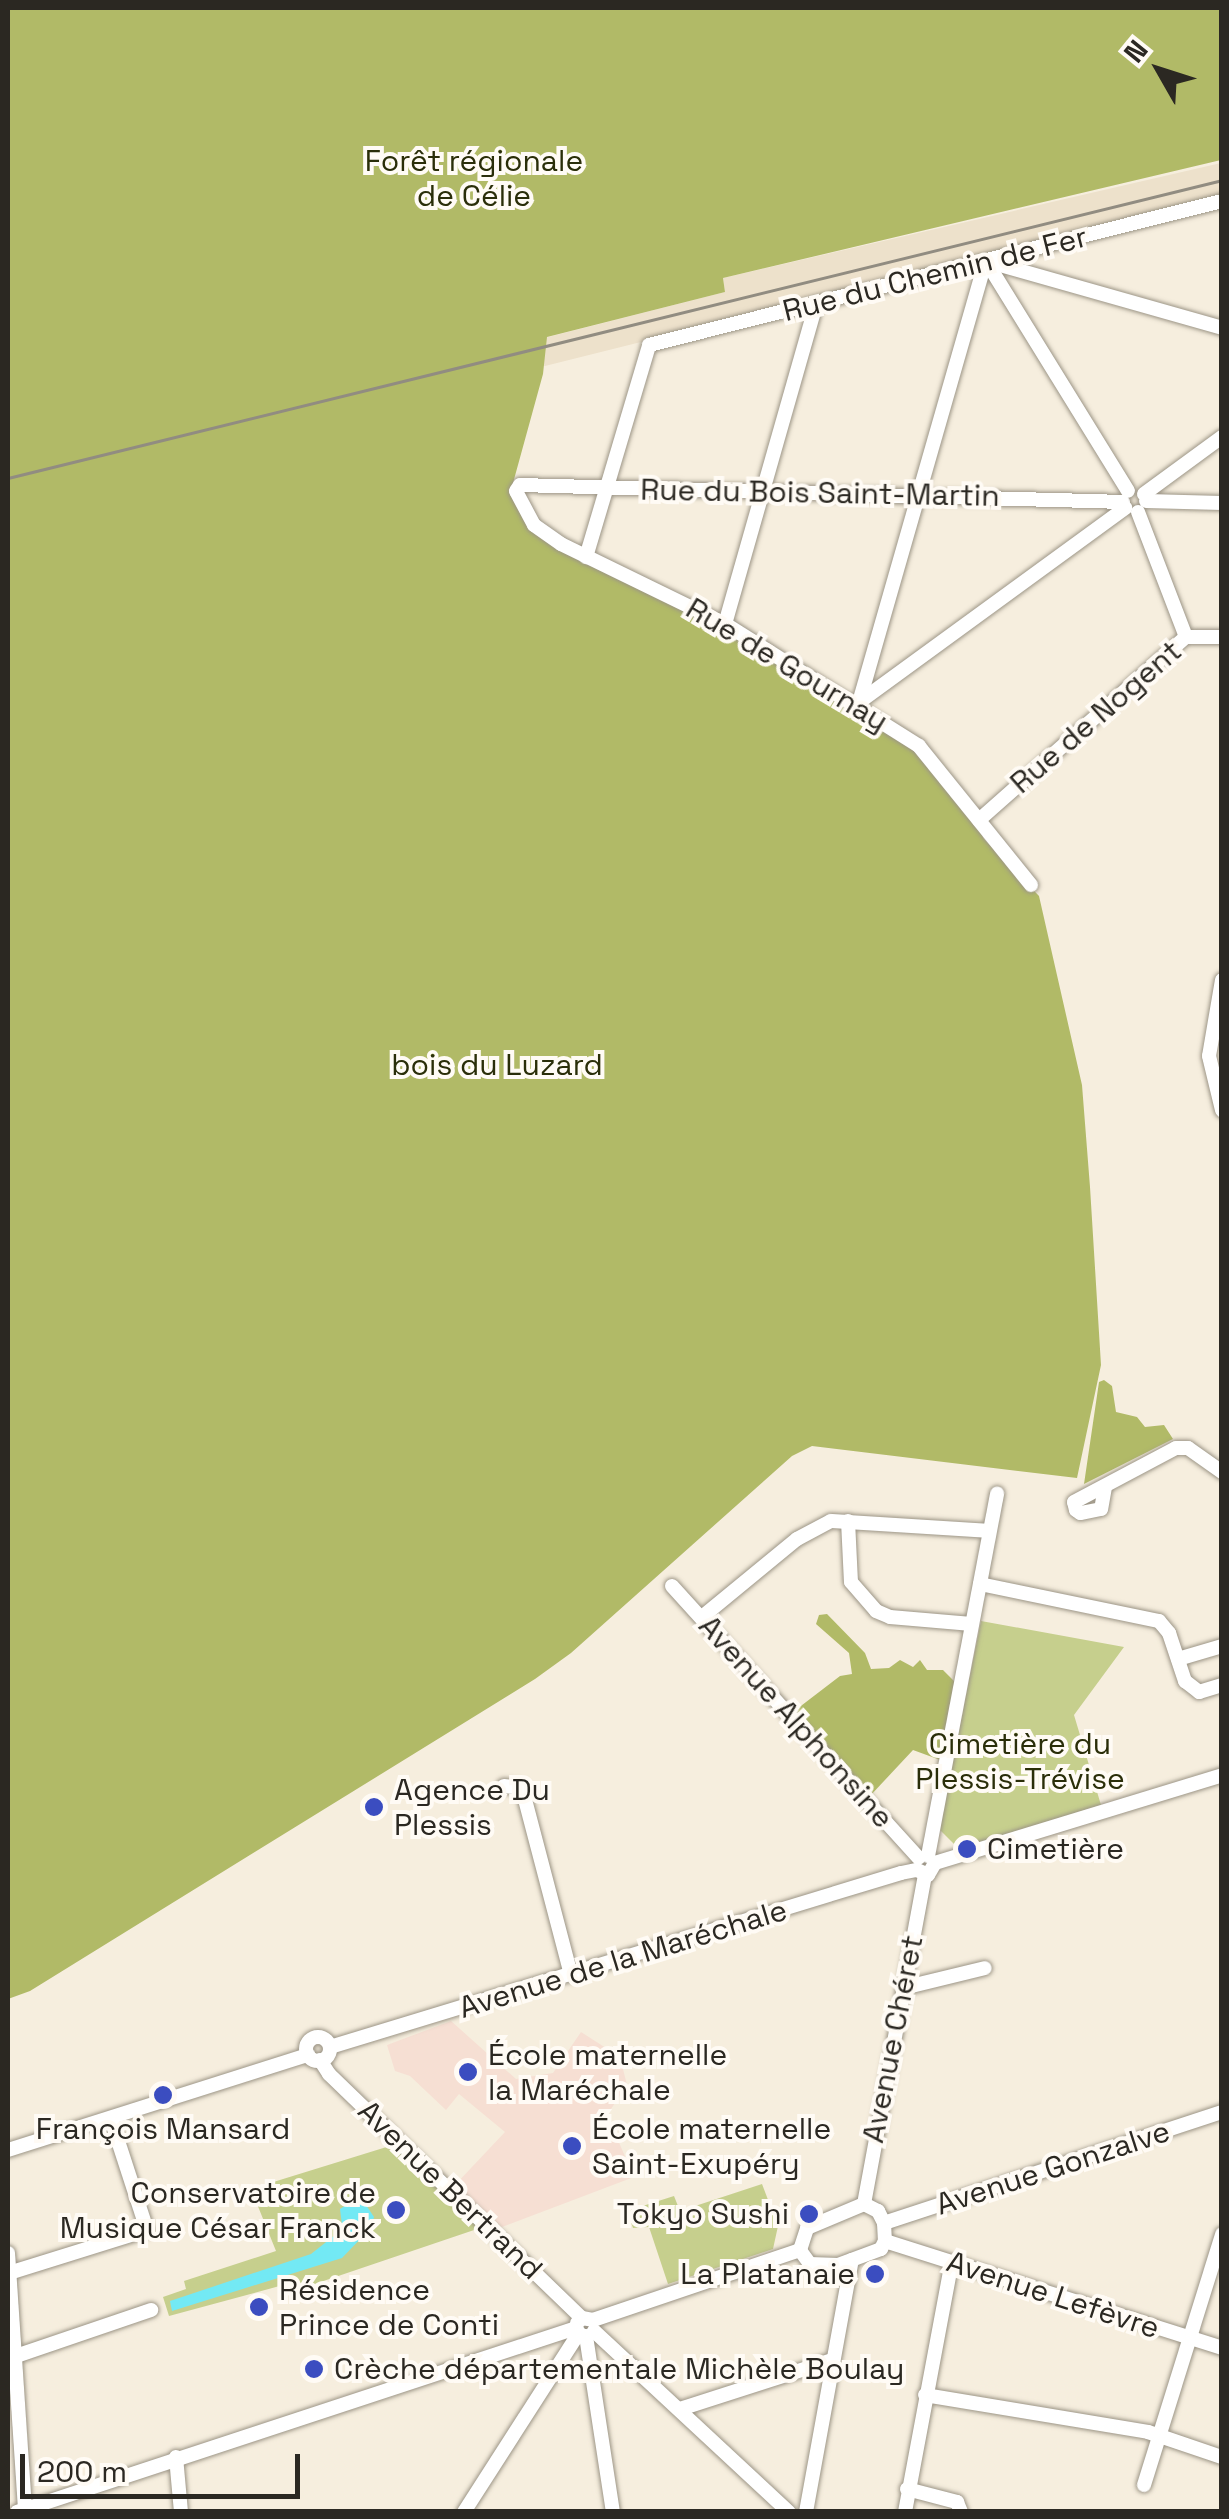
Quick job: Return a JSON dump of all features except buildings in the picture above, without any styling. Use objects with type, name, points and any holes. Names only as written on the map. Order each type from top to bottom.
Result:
[{"type":"street","name":"Rue du Chemin de Fer","points":[[607,488],[649,345],[1222,201]]},
{"type":"street","points":[[986,261],[1222,328]]},
{"type":"street","points":[[860,703],[986,261]]},
{"type":"street","points":[[986,261],[1134,501],[1186,637]]},
{"type":"street","points":[[725,624],[816,304]]},
{"type":"street","points":[[860,703],[1222,437]]},
{"type":"street","name":"Rue du Bois Saint-Martin","points":[[517,487],[1222,503]]},
{"type":"street","name":"Rue de Gournay","points":[[517,487],[516,494],[534,526],[725,624],[860,703],[919,746],[979,820],[990,840],[1031,885]]},
{"type":"street","points":[[586,556],[607,488]]},
{"type":"street","name":"Rue de Nogent","points":[[979,820],[1186,637],[1222,638]]},
{"type":"street","points":[[1222,980],[1209,1056],[1222,1110]]},
{"type":"street","points":[[1105,1487],[1176,1448],[1188,1448],[1222,1472]]},
{"type":"street","name":"Avenue Chéret","points":[[864,2204],[997,1494]]},
{"type":"street","points":[[702,1617],[815,1526],[848,1521],[988,1530]]},
{"type":"street","points":[[848,1521],[847,1567],[852,1582],[876,1611],[890,1617],[972,1624]]},
{"type":"street","points":[[980,1584],[1145,1615],[1159,1621],[1169,1633],[1185,1681],[1199,1692],[1222,1685]]},
{"type":"street","name":"Avenue Alphonsine","points":[[672,1586],[925,1865]]},
{"type":"street","points":[[1178,1659],[1222,1646]]},
{"type":"street","name":"Avenue de la Maréchale","points":[[314,2058],[306,2046],[313,2038],[324,2038],[330,2046],[1222,1775]]},
{"type":"street","points":[[504,1786],[522,1788],[571,1975]]},
{"type":"street","points":[[903,1988],[985,1968]]},
{"type":"street","points":[[8,2150],[314,2058],[330,2046]]},
{"type":"street","name":"Avenue Bertrand","points":[[314,2058],[585,2328],[680,2408],[789,2512]]},
{"type":"street","name":"Avenue Gonzalve","points":[[884,2222],[1222,2112]]},
{"type":"street","points":[[9,2273],[147,2230],[111,2120]]},
{"type":"street","points":[[864,2204],[878,2211],[884,2222],[886,2241],[881,2249],[852,2260],[832,2266],[810,2264],[800,2250],[806,2228],[817,2220],[864,2204]]},
{"type":"street","points":[[1144,2485],[1222,2234]]},
{"type":"street","name":"Avenue Lefèvre","points":[[886,2241],[1222,2348]]},
{"type":"street","points":[[8,2253],[22,2511],[176,2457],[585,2328],[800,2250]]},
{"type":"street","points":[[806,2512],[852,2260]]},
{"type":"street","points":[[905,2512],[952,2262]]},
{"type":"street","points":[[16,2356],[151,2310]]},
{"type":"street","points":[[464,2512],[585,2328]]},
{"type":"street","points":[[585,2328],[614,2512]]},
{"type":"street","points":[[680,2408],[833,2360]]},
{"type":"street","points":[[926,2395],[1159,2434],[1222,2457]]},
{"type":"street","points":[[176,2457],[181,2512]]},
{"type":"street","points":[[908,2489],[957,2502],[962,2512]]},
{"type":"shaded area","points":[[1221,163],[1221,197],[545,366],[529,360],[340,390],[725,292],[723,278]]},
{"type":"shaded area","points":[[451,2021],[516,2079],[553,2073],[581,2032],[620,2057],[627,2085],[607,2115],[634,2177],[502,2227],[476,2205],[455,2185],[505,2132],[459,2094],[446,2110],[410,2076],[395,2071],[387,2045]]},
{"type":"green space","name":"bois du Luzard","points":[[8,8],[1221,8],[1221,160],[723,278],[725,292],[547,337],[543,374],[510,494],[534,530],[750,644],[919,750],[965,804],[984,839],[1039,896],[1082,1085],[1090,1187],[1101,1365],[1077,1478],[812,1446],[792,1456],[571,1653],[535,1679],[30,1991],[8,1999]]},
{"type":"green space","points":[[1104,1380],[1112,1386],[1116,1412],[1137,1417],[1145,1427],[1164,1425],[1173,1439],[1084,1484],[1099,1382]]},
{"type":"green space","points":[[827,1614],[865,1653],[871,1669],[889,1668],[900,1660],[913,1667],[920,1660],[927,1670],[943,1670],[957,1684],[943,1761],[913,1750],[870,1796],[793,1712],[840,1676],[852,1674],[849,1653],[816,1624],[819,1615]]},
{"type":"green space","name":"Cimetière du Plessis-Trévise","points":[[981,1621],[1124,1647],[1074,1715],[1101,1805],[960,1850],[939,1829]]},
{"type":"green space","points":[[393,2145],[480,2228],[291,2292],[287,2284],[169,2316],[163,2297],[186,2289],[184,2281],[276,2251],[251,2189]]},
{"type":"green space","points":[[762,2184],[778,2226],[773,2249],[668,2284],[649,2227],[633,2228],[627,2211],[674,2196],[680,2211]]},
{"type":"water","points":[[353,2201],[364,2202],[374,2217],[370,2229],[342,2258],[172,2311],[170,2301],[311,2254],[335,2235],[342,2225],[340,2209]]},
{"type":"railway","points":[[8,478],[1222,180]]},
{"type":"place","name":"Agence Du Plessis","points":[[374,1807]]},
{"type":"place","name":"Cimetière","points":[[967,1849]]},
{"type":"place","name":"École maternelle la Maréchale","points":[[468,2072]]},
{"type":"place","name":"François Mansard","points":[[163,2095]]},
{"type":"place","name":"École maternelle Saint-Exupéry","points":[[572,2146]]},
{"type":"place","name":"Conservatoire de Musique César Franck","points":[[396,2210]]},
{"type":"place","name":"Tokyo Sushi","points":[[809,2214]]},
{"type":"place","name":"La Platanaie","points":[[875,2274]]},
{"type":"place","name":"Résidence Prince de Conti","points":[[259,2307]]},
{"type":"place","name":"Crèche départementale Michèle Boulay","points":[[314,2369]]},
{"type":"park label","name":"Forêt régionale de Célie","points":[[474,178]]}]
